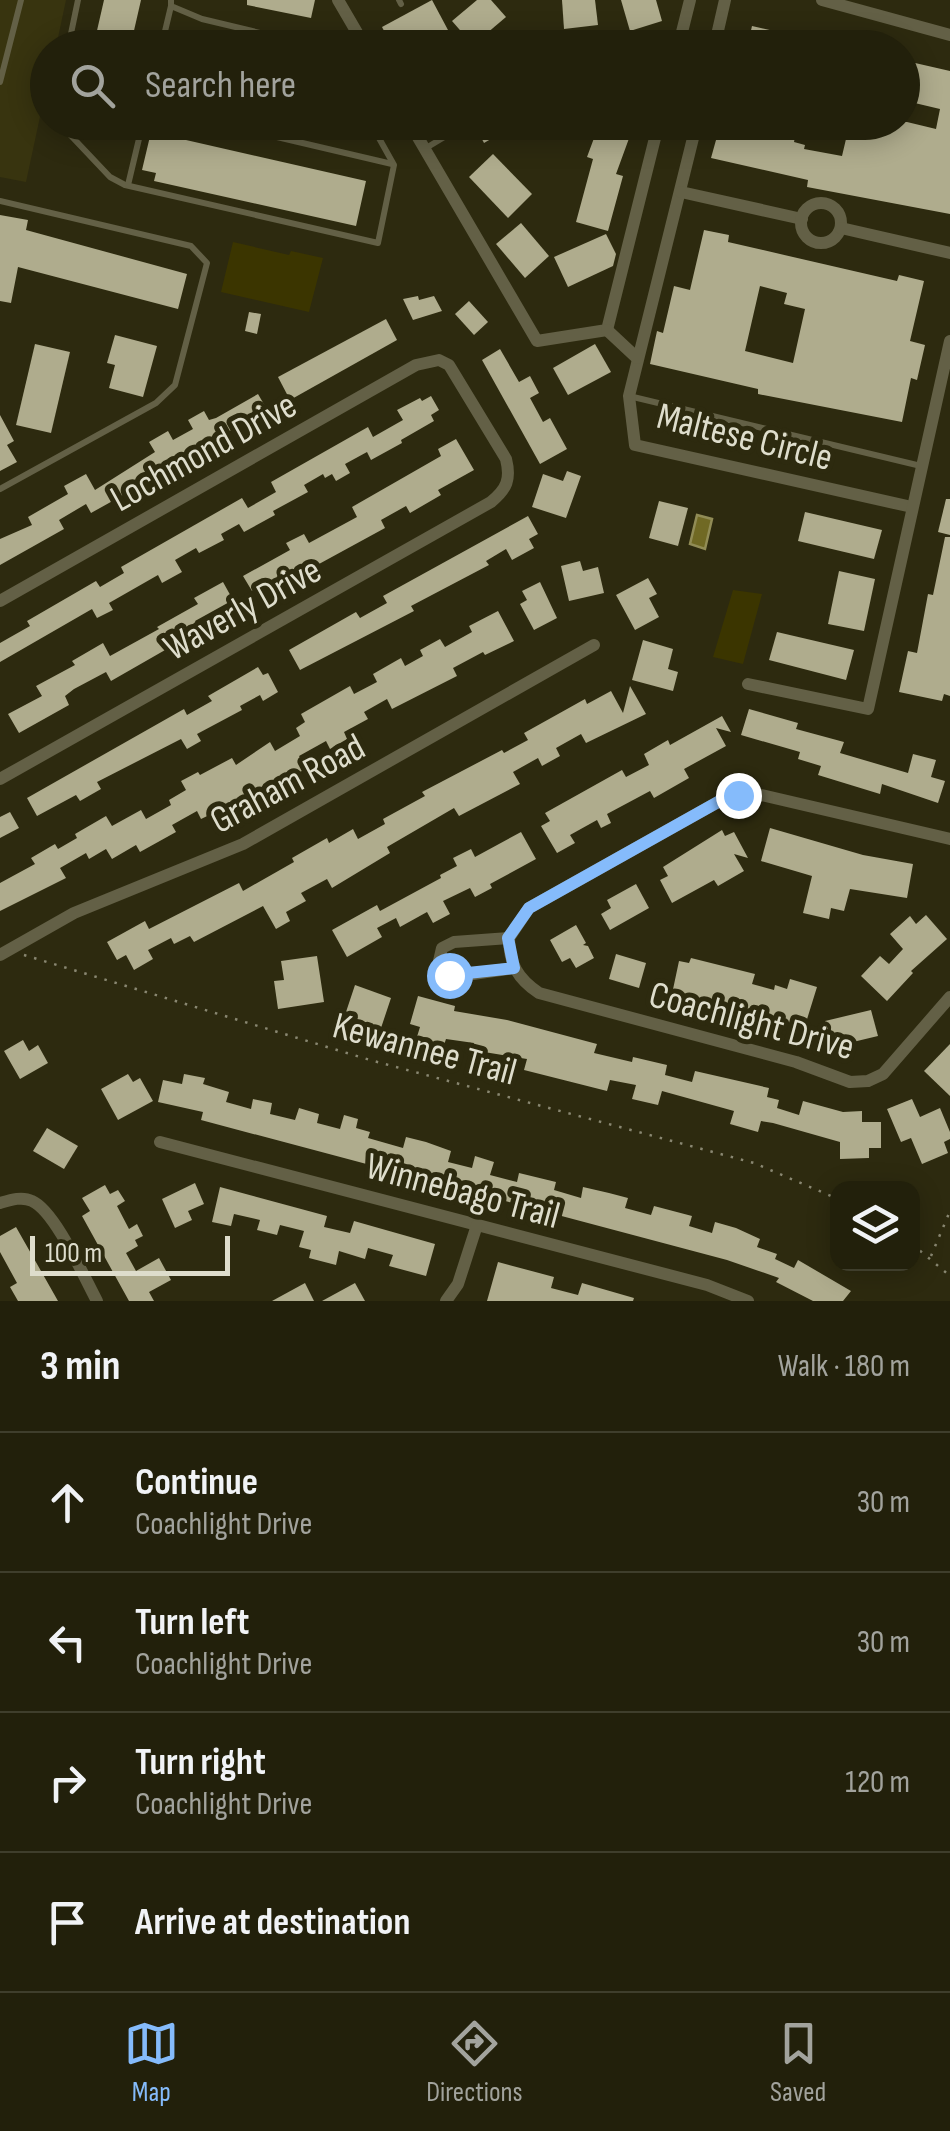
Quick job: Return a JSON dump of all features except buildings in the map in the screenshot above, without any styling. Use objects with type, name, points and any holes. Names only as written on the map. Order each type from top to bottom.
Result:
[{"type":"street","points":[[338,0],[356,30]]},
{"type":"street","points":[[682,30],[690,0]]},
{"type":"street","points":[[718,30],[725,0]]},
{"type":"street","points":[[822,0],[880,7],[950,35]]},
{"type":"street","points":[[420,140],[537,341],[608,330]]},
{"type":"street","points":[[608,330],[655,140]]},
{"type":"street","name":"Maltese Circle","points":[[693,140],[629,396],[635,446],[912,507]]},
{"type":"street","points":[[682,192],[802,219]]},
{"type":"street","points":[[826,204],[838,213],[841,228],[832,240],[817,243],[804,234],[802,219],[811,207],[826,204]]},
{"type":"street","points":[[841,228],[950,253]]},
{"type":"street","points":[[608,330],[637,358]]},
{"type":"street","points":[[748,684],[868,709],[950,341]]},
{"type":"street","name":"Lochmond Drive","points":[[0,601],[416,365],[439,360],[456,374],[506,459],[508,484]]},
{"type":"street","name":"Waverly Drive","points":[[0,779],[491,502],[508,484]]},
{"type":"street","name":"Graham Road","points":[[5,952],[74,912],[243,844],[594,645]]},
{"type":"street","points":[[508,938],[454,942],[442,948],[438,961],[446,974],[458,976],[514,968],[508,938],[529,908],[718,802],[738,795],[757,794],[950,839]]},
{"type":"street","name":"Coachlight Drive","points":[[514,968],[522,982],[539,993],[796,1062],[850,1082],[868,1081],[883,1074],[950,997]]},
{"type":"street","name":"Winnebago Trail","points":[[160,1142],[707,1286],[748,1301]]},
{"type":"street","points":[[0,1202],[32,1201],[48,1215],[97,1301]]},
{"type":"street","points":[[446,1301],[458,1284],[477,1225]]},
{"type":"street","points":[[704,1301],[707,1286]]},
{"type":"lane","points":[[0,82],[20,0]]},
{"type":"lane","points":[[72,30],[78,0]]},
{"type":"lane","points":[[165,30],[171,3],[202,19],[248,30]]},
{"type":"lane","points":[[75,140],[110,177],[128,185],[378,243],[394,164],[380,140]]},
{"type":"lane","points":[[128,185],[139,140]]},
{"type":"lane","points":[[291,140],[394,164]]},
{"type":"lane","points":[[424,148],[438,140]]},
{"type":"lane","points":[[0,201],[190,246],[208,263],[174,386],[156,403],[0,488]]},
{"type":"lane","points":[[629,396],[923,466]]},
{"type":"path","name":"Kewannee Trail","points":[[5,952],[370,1060],[754,1164],[830,1196]]},
{"type":"path","points":[[930,1256],[950,1211]]},
{"type":"path","points":[[920,1249],[950,1276]]},
{"type":"shaded area","points":[[0,0],[66,0],[60,30],[30,30],[30,140],[35,140],[26,182],[0,177]]},
{"type":"shaded area","points":[[233,242],[323,258],[309,312],[221,292]]},
{"type":"shaded area","points":[[697,515],[712,519],[705,549],[690,544]]},
{"type":"shaded area","points":[[733,590],[762,594],[743,664],[713,657]]},
{"type":"route","points":[[449,975],[514,968],[508,938],[529,908],[718,802],[738,795]]}]
